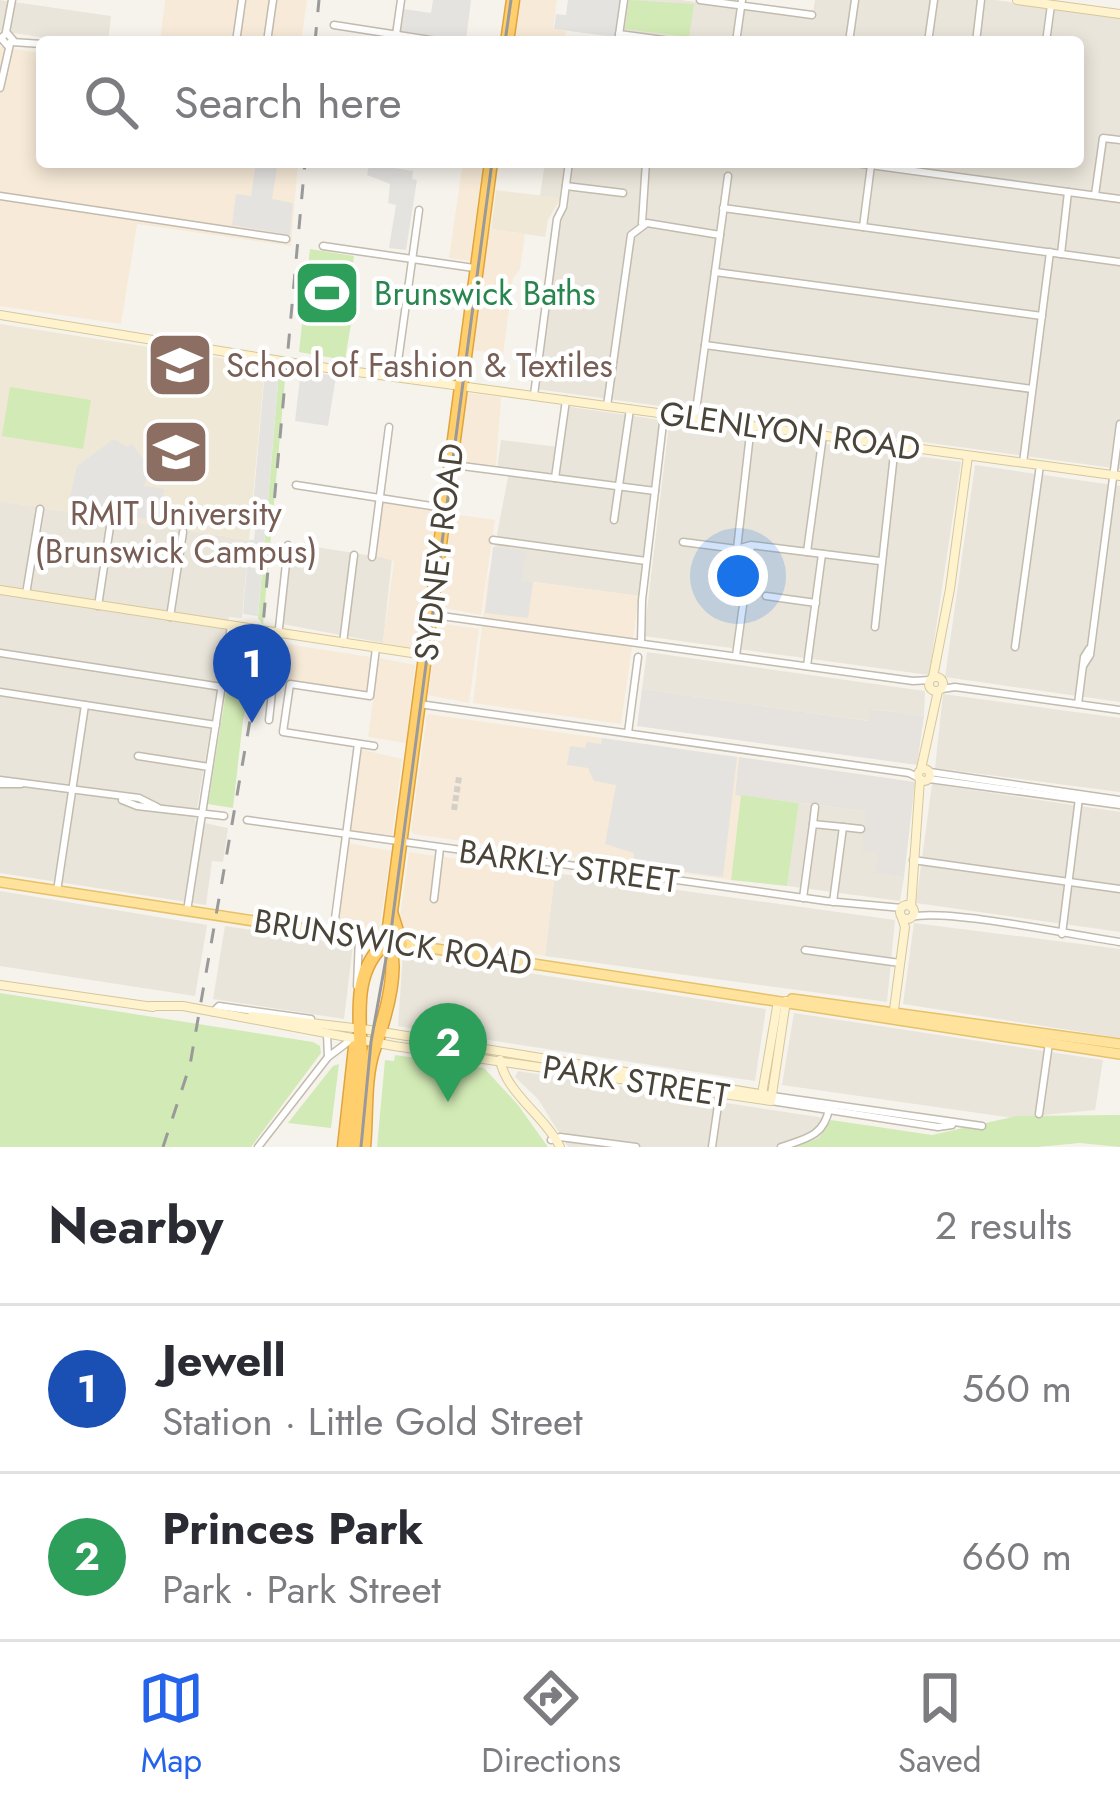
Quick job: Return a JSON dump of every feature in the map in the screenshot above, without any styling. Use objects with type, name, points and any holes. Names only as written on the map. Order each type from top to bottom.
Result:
[{"type":"highway","points":[[508,36],[513,0]]},
{"type":"highway","name":"SYDNEY ROAD","points":[[394,943],[391,914],[489,168]]},
{"type":"highway","points":[[368,1147],[360,1130],[353,1054],[366,972],[394,943]]},
{"type":"highway","points":[[354,1147],[394,943]]},
{"type":"highway","points":[[344,1147],[360,1130]]},
{"type":"main road","name":"BRUNSWICK ROAD","points":[[0,882],[893,1016],[1120,1044]]},
{"type":"main road","name":"BRUNSWICK ROAD","points":[[1049,1038],[1120,1054]]},
{"type":"street","points":[[0,88],[12,0]]},
{"type":"street","points":[[237,36],[242,0]]},
{"type":"street","points":[[268,36],[273,0]]},
{"type":"street","points":[[396,35],[401,0]]},
{"type":"street","points":[[619,36],[624,0]]},
{"type":"street","points":[[700,0],[812,15]]},
{"type":"street","points":[[850,36],[855,0]]},
{"type":"street","points":[[929,36],[934,0]]},
{"type":"street","points":[[977,36],[981,0]]},
{"type":"street","points":[[1018,0],[1080,4],[1120,14]]},
{"type":"street","points":[[737,36],[741,3]]},
{"type":"street","points":[[1047,36],[1051,5]]},
{"type":"street","points":[[334,26],[403,36]]},
{"type":"street","points":[[376,36],[377,31]]},
{"type":"street","points":[[6,39],[36,43]]},
{"type":"street","points":[[1095,195],[1103,138],[1120,140]]},
{"type":"street","points":[[534,396],[568,168]]},
{"type":"street","points":[[608,406],[631,235],[642,224],[646,168]]},
{"type":"street","points":[[863,227],[871,168]]},
{"type":"street","points":[[921,168],[1120,199]]},
{"type":"street","points":[[695,418],[728,176]]},
{"type":"street","points":[[566,185],[623,194]]},
{"type":"street","points":[[1060,254],[1068,192]]},
{"type":"street","points":[[0,196],[286,239]]},
{"type":"street","points":[[724,208],[1120,262]]},
{"type":"street","points":[[396,376],[418,210]]},
{"type":"street","points":[[642,224],[720,235]]},
{"type":"street","points":[[323,246],[476,268]]},
{"type":"street","points":[[1023,463],[1051,252]]},
{"type":"street","points":[[715,272],[1042,316]]},
{"type":"street","name":"GLENLYON ROAD","points":[[0,315],[460,386],[1117,476]]},
{"type":"street","points":[[705,345],[1032,388]]},
{"type":"street","points":[[555,478],[566,400]]},
{"type":"street","points":[[614,520],[629,409]]},
{"type":"street","points":[[641,643],[664,414]]},
{"type":"street","points":[[1078,704],[1117,476],[1120,424]]},
{"type":"street","points":[[736,549],[751,425]]},
{"type":"street","points":[[372,557],[389,427]]},
{"type":"street","points":[[807,552],[823,435]]},
{"type":"street","points":[[874,627],[896,445]]},
{"type":"street","points":[[893,1016],[968,456]]},
{"type":"street","points":[[450,464],[655,491]]},
{"type":"street","points":[[1015,647],[1040,465]]},
{"type":"street","points":[[296,485],[444,508]]},
{"type":"street","points":[[26,594],[40,509]]},
{"type":"street","points":[[98,606],[112,520]]},
{"type":"street","points":[[170,617],[183,532]]},
{"type":"street","points":[[493,540],[646,561]]},
{"type":"street","points":[[683,542],[736,549],[751,545],[880,562]]},
{"type":"street","points":[[269,720],[288,544]]},
{"type":"street","points":[[736,656],[751,545]]},
{"type":"street","points":[[808,666],[822,554]]},
{"type":"street","points":[[343,643],[355,555]]},
{"type":"street","points":[[0,590],[425,655]]},
{"type":"street","points":[[766,596],[816,603]]},
{"type":"street","points":[[430,614],[1120,710]]},
{"type":"street","points":[[188,911],[231,626]]},
{"type":"street","points":[[374,746],[283,732],[290,684],[370,696],[376,648]]},
{"type":"street","points":[[0,653],[222,687]]},
{"type":"street","points":[[628,733],[638,657]]},
{"type":"street","points":[[0,692],[216,725]]},
{"type":"street","points":[[419,704],[1120,802]]},
{"type":"street","points":[[57,891],[85,705]]},
{"type":"street","points":[[333,934],[358,744]]},
{"type":"street","points":[[138,756],[209,766]]},
{"type":"street","points":[[0,782],[118,798],[134,806],[224,816]]},
{"type":"street","points":[[1062,934],[1080,797]]},
{"type":"street","points":[[803,898],[815,807]]},
{"type":"street","name":"BARKLY STREET","points":[[247,820],[1120,942]]},
{"type":"street","points":[[813,824],[861,830]]},
{"type":"street","points":[[833,902],[843,827]]},
{"type":"street","points":[[434,899],[440,848]]},
{"type":"street","points":[[914,860],[1120,889]]},
{"type":"street","points":[[359,938],[360,1001]]},
{"type":"street","points":[[805,950],[900,963]]},
{"type":"street","name":"PARK STREET","points":[[0,983],[768,1097],[938,1127],[982,1126]]},
{"type":"street","points":[[768,1097],[782,999]]},
{"type":"street","name":"PARK STREET","points":[[213,1012],[219,1006],[310,1019],[310,1023]]},
{"type":"street","name":"PARK STREET","points":[[241,1017],[310,1023],[356,1036]]},
{"type":"street","points":[[327,1034],[328,1058]]},
{"type":"street","points":[[258,1147],[328,1058],[356,1036]]},
{"type":"street","points":[[1039,1114],[1049,1038]]},
{"type":"street","points":[[500,1057],[498,1078],[528,1103],[556,1143],[636,1147]]},
{"type":"street","points":[[712,1147],[720,1090]]},
{"type":"street","points":[[781,1147],[817,1134],[829,1107]]},
{"type":"shaded area","points":[[0,0],[111,16],[109,36],[36,36],[0,31]]},
{"type":"shaded area","points":[[165,0],[307,0],[302,36],[161,36]]},
{"type":"shaded area","points":[[433,0],[471,0],[467,36],[401,31],[404,9],[431,13]]},
{"type":"shaded area","points":[[518,0],[557,0],[553,29],[566,31],[565,36],[513,36]]},
{"type":"shaded area","points":[[568,0],[620,0],[615,36],[554,29],[556,14],[566,15]]},
{"type":"shaded area","points":[[626,0],[681,0],[812,18],[815,0],[995,0],[1120,18],[1120,469],[536,389],[561,199],[540,196],[544,168],[1084,168],[1084,36],[622,36]]},
{"type":"shaded area","points":[[0,47],[36,52],[36,168],[298,168],[291,246],[137,224],[121,324],[0,306]]},
{"type":"shaded area","points":[[255,168],[277,168],[272,199],[293,203],[290,235],[232,225],[236,194],[251,196]]},
{"type":"shaded area","points":[[368,168],[413,171],[412,179],[417,180],[406,250],[389,248],[396,205],[388,203],[390,184],[367,175]]},
{"type":"shaded area","points":[[462,168],[482,168],[470,261],[449,258]]},
{"type":"shaded area","points":[[496,190],[561,198],[548,220],[545,237],[491,229]]},
{"type":"shaded area","points":[[489,229],[525,234],[520,269],[513,279],[503,354],[472,350]]},
{"type":"shaded area","name":"RMIT University (Brunswick Campus)","points":[[0,324],[265,365],[249,540],[0,501]]},
{"type":"shaded area","points":[[265,370],[279,371],[258,616],[243,614],[249,540],[254,540],[255,529],[251,528]]},
{"type":"shaded area","points":[[301,370],[336,376],[328,426],[295,421]]},
{"type":"shaded area","points":[[467,393],[501,397],[496,466],[457,461]]},
{"type":"shaded area","points":[[564,406],[661,420],[639,596],[489,576],[509,472],[497,469],[501,440],[558,447]]},
{"type":"shaded area","points":[[669,423],[961,462],[929,675],[644,636]]},
{"type":"shaded area","points":[[114,439],[128,447],[132,444],[150,468],[144,486],[164,489],[160,521],[74,508],[69,501],[77,466]]},
{"type":"shaded area","points":[[975,465],[1120,486],[1120,702],[945,677]]},
{"type":"shaded area","points":[[0,501],[249,540],[242,618],[229,617],[195,821],[228,828],[223,862],[212,861],[206,905],[0,873]]},
{"type":"shaded area","points":[[382,503],[436,511],[419,649],[383,643],[394,561],[376,556]]},
{"type":"shaded area","points":[[452,514],[495,520],[481,615],[440,607]]},
{"type":"shaded area","points":[[284,542],[392,559],[383,643],[277,623]]},
{"type":"shaded area","points":[[493,547],[526,551],[522,580],[533,582],[528,618],[485,613]]},
{"type":"shaded area","points":[[488,576],[639,596],[621,724],[473,703]]},
{"type":"shaded area","points":[[438,623],[479,629],[469,703],[428,695]]},
{"type":"shaded area","points":[[280,643],[370,657],[366,691],[275,679]]},
{"type":"shaded area","points":[[647,652],[925,691],[924,716],[871,709],[869,721],[642,689]]},
{"type":"shaded area","points":[[379,658],[415,665],[406,743],[368,737]]},
{"type":"shaded area","points":[[642,689],[868,721],[870,709],[924,716],[917,765],[637,726]]},
{"type":"shaded area","points":[[943,694],[1120,718],[1120,792],[935,768]]},
{"type":"shaded area","points":[[427,714],[739,757],[735,794],[741,795],[731,880],[414,834]]},
{"type":"shaded area","points":[[602,738],[737,757],[723,877],[633,865],[634,853],[605,844],[616,785],[594,781],[588,768],[567,765],[570,746],[601,744]]},
{"type":"shaded area","points":[[360,749],[402,759],[392,835],[349,831]]},
{"type":"shaded area","points":[[739,757],[915,782],[904,877],[875,874],[878,853],[862,850],[866,811],[735,795]]},
{"type":"shaded area","points":[[932,784],[1120,812],[1120,932],[916,903]]},
{"type":"shaded area","points":[[799,803],[867,811],[878,853],[876,874],[904,877],[900,901],[787,886]]},
{"type":"shaded area","points":[[349,843],[391,851],[379,931],[338,926]]},
{"type":"shaded area","points":[[409,852],[435,856],[430,899],[437,900],[444,857],[555,873],[545,956],[403,935],[400,917]]},
{"type":"shaded area","points":[[555,873],[895,920],[887,1002],[545,956]]},
{"type":"shaded area","points":[[0,891],[207,925],[195,996],[0,966]]},
{"type":"shaded area","points":[[914,923],[1120,949],[1120,1038],[903,1004]]},
{"type":"shaded area","points":[[225,926],[353,945],[344,1019],[213,999]]},
{"type":"shaded area","points":[[403,954],[766,1009],[755,1081],[398,1026]]},
{"type":"shaded area","points":[[794,1013],[1103,1060],[1095,1110],[1013,1118],[782,1085]]},
{"type":"shaded area","points":[[518,1071],[831,1120],[819,1138],[795,1147],[568,1147],[538,1099],[515,1077]]},
{"type":"green space","points":[[629,0],[694,4],[689,36],[625,29]]},
{"type":"green space","name":"Brunswick Baths","points":[[310,249],[354,256],[348,304],[354,306],[345,360],[299,352]]},
{"type":"green space","points":[[275,366],[286,369],[263,625],[258,618],[279,372],[274,371]]},
{"type":"green space","points":[[10,387],[91,400],[83,449],[2,436]]},
{"type":"green space","points":[[235,636],[260,640],[243,720],[233,808],[208,804]]},
{"type":"green space","points":[[741,795],[799,803],[787,886],[731,880]]},
{"type":"green space","points":[[0,993],[313,1042],[321,1053],[251,1147],[0,1147]]},
{"type":"green space","points":[[395,1055],[484,1068],[548,1147],[377,1147],[385,1060],[394,1061]]},
{"type":"green space","points":[[339,1064],[331,1128],[288,1123],[333,1066]]},
{"type":"green space","points":[[1120,1115],[1120,1147],[1080,1143],[795,1147],[819,1138],[831,1120],[932,1135],[1017,1116]]},
{"type":"tunnel","points":[[454,810],[459,777]]},
{"type":"tram line","points":[[506,36],[511,0]]},
{"type":"tram line","points":[[361,1147],[371,1042],[391,931],[491,168]]},
{"type":"railway","points":[[316,36],[319,0]]},
{"type":"railway","points":[[163,1147],[190,1065],[259,669],[304,168]]},
{"type":"place","name":"Brunswick Baths","points":[[327,293]]},
{"type":"place","name":"School of Fashion & Textiles","points":[[180,365]]},
{"type":"place","name":"RMIT University (Brunswick Campus)","points":[[176,452]]},
{"type":"place","name":"Jewell","points":[[252,723]]},
{"type":"place","name":"Princes Park","points":[[448,1102]]}]
